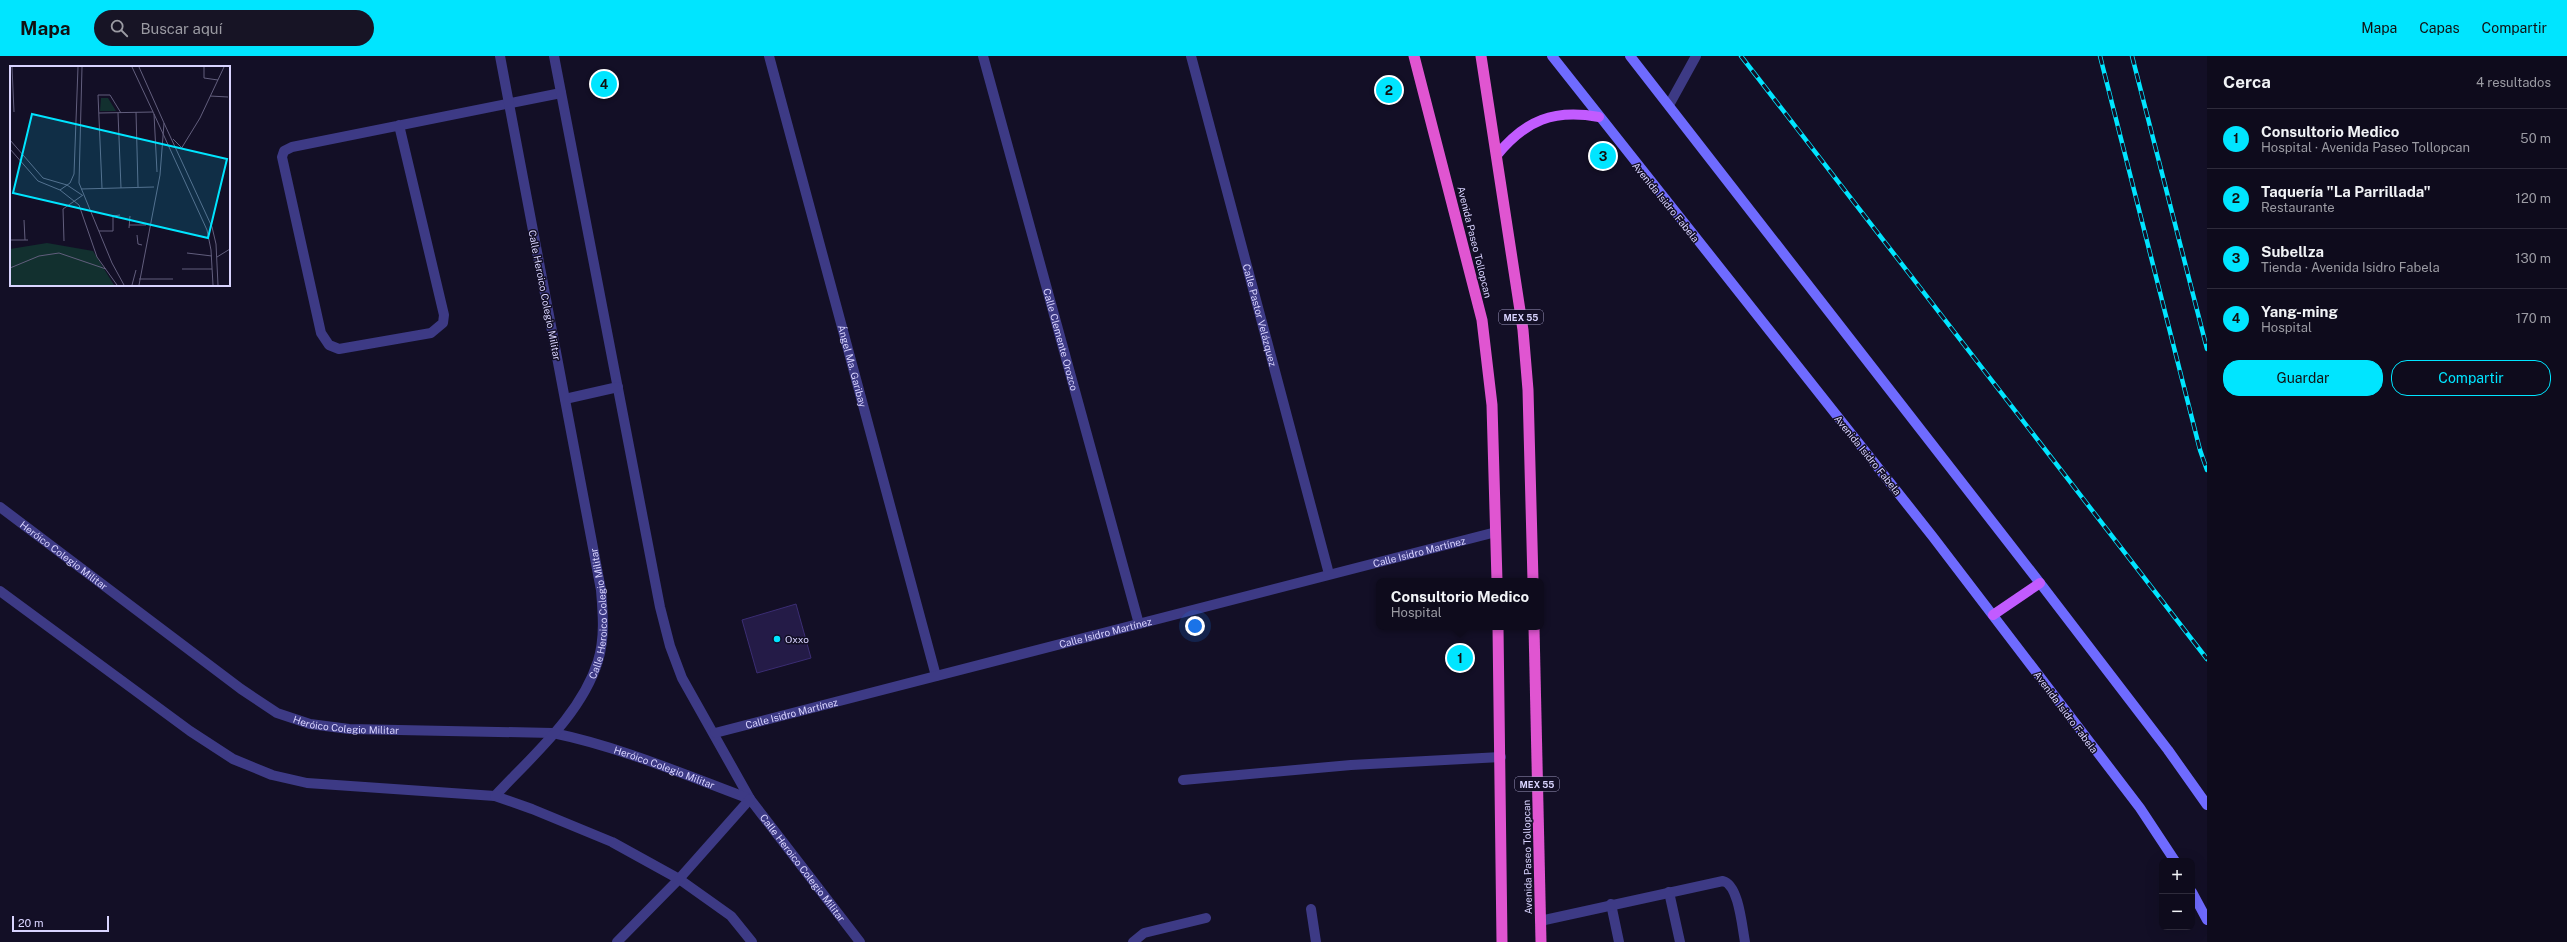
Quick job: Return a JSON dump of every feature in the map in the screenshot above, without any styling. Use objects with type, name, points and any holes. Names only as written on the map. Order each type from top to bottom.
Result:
[{"type":"highway","name":"MEX 55","points":[[1481,56],[1523,330],[1528,414],[1533,578]]},
{"type":"highway","name":"Avenida Paseo Tollopcan","points":[[1416,59],[1482,320],[1492,405],[1497,578]]},
{"type":"highway","name":"MEX 55","points":[[1498,630],[1501,756],[1502,942]]},
{"type":"highway","name":"Avenida Paseo Tollopcan","points":[[1534,630],[1541,942]]},
{"type":"main road","name":"Avenida Isidro Fabela","points":[[1552,56],[1993,615],[2140,808],[2173,858]]},
{"type":"main road","points":[[1630,56],[2040,582],[2168,750],[2207,805]]},
{"type":"main road","points":[[1497,155],[1509,140],[1524,128],[1542,119],[1560,114],[1580,114],[1599,117]]},
{"type":"main road","points":[[1993,615],[2040,582]]},
{"type":"main road","points":[[2193,894],[2207,920]]},
{"type":"street","name":"Calle Heroico Colegio Militar","points":[[495,796],[553,733],[583,696],[598,660],[604,624],[601,590],[500,56]]},
{"type":"street","name":"Calle Heroico Colegio Militar","points":[[554,56],[670,646],[682,678],[715,733],[750,799],[860,942]]},
{"type":"street","name":"Ángel Ma. Garibay","points":[[768,56],[936,676]]},
{"type":"street","name":"Calle Clemente Orozco","points":[[983,56],[1139,624]]},
{"type":"street","name":"Calle Pastor Velázquez","points":[[1191,56],[1329,574]]},
{"type":"street","points":[[1669,105],[1696,56]]},
{"type":"street","points":[[399,125],[444,315],[443,323],[440,328],[431,333],[339,349],[329,345],[321,333],[282,157],[284,151],[292,147],[399,125],[561,93]]},
{"type":"street","points":[[565,399],[618,387]]},
{"type":"street","name":"Heróico Colegio Militar","points":[[0,507],[241,689],[276,713],[310,724],[349,729],[553,733],[629,753],[750,799]]},
{"type":"street","name":"Calle Isidro Martínez","points":[[715,733],[1496,532]]},
{"type":"street","points":[[0,591],[190,731],[233,759],[272,775],[307,783],[495,796],[585,830],[679,879],[731,916],[752,942]]},
{"type":"street","points":[[1183,780],[1351,765],[1501,756]]},
{"type":"street","points":[[617,942],[679,879],[750,799]]},
{"type":"street","points":[[1540,921],[1716,881],[1728,882],[1734,890],[1745,942]]},
{"type":"street","points":[[1669,892],[1680,942]]},
{"type":"street","points":[[1611,904],[1619,942]]},
{"type":"street","points":[[1311,909],[1316,942]]},
{"type":"street","points":[[1133,942],[1144,933],[1206,918]]},
{"type":"building","name":"Oxxo","points":[[796,604],[811,658],[757,673],[742,620]]},
{"type":"railway","points":[[1741,56],[2207,659]]},
{"type":"railway","points":[[2100,56],[2200,450],[2207,470]]},
{"type":"railway","points":[[2132,56],[2207,349]]},
{"type":"place","name":"Yang-ming","points":[[604,84]]},
{"type":"place","name":"Taquería \"La Parrillada\"","points":[[1389,90]]},
{"type":"place","name":"Subellza","points":[[1603,156]]},
{"type":"place","name":"Oxxo","points":[[777,639]]},
{"type":"place","name":"Consultorio Medico","points":[[1460,658]]}]
